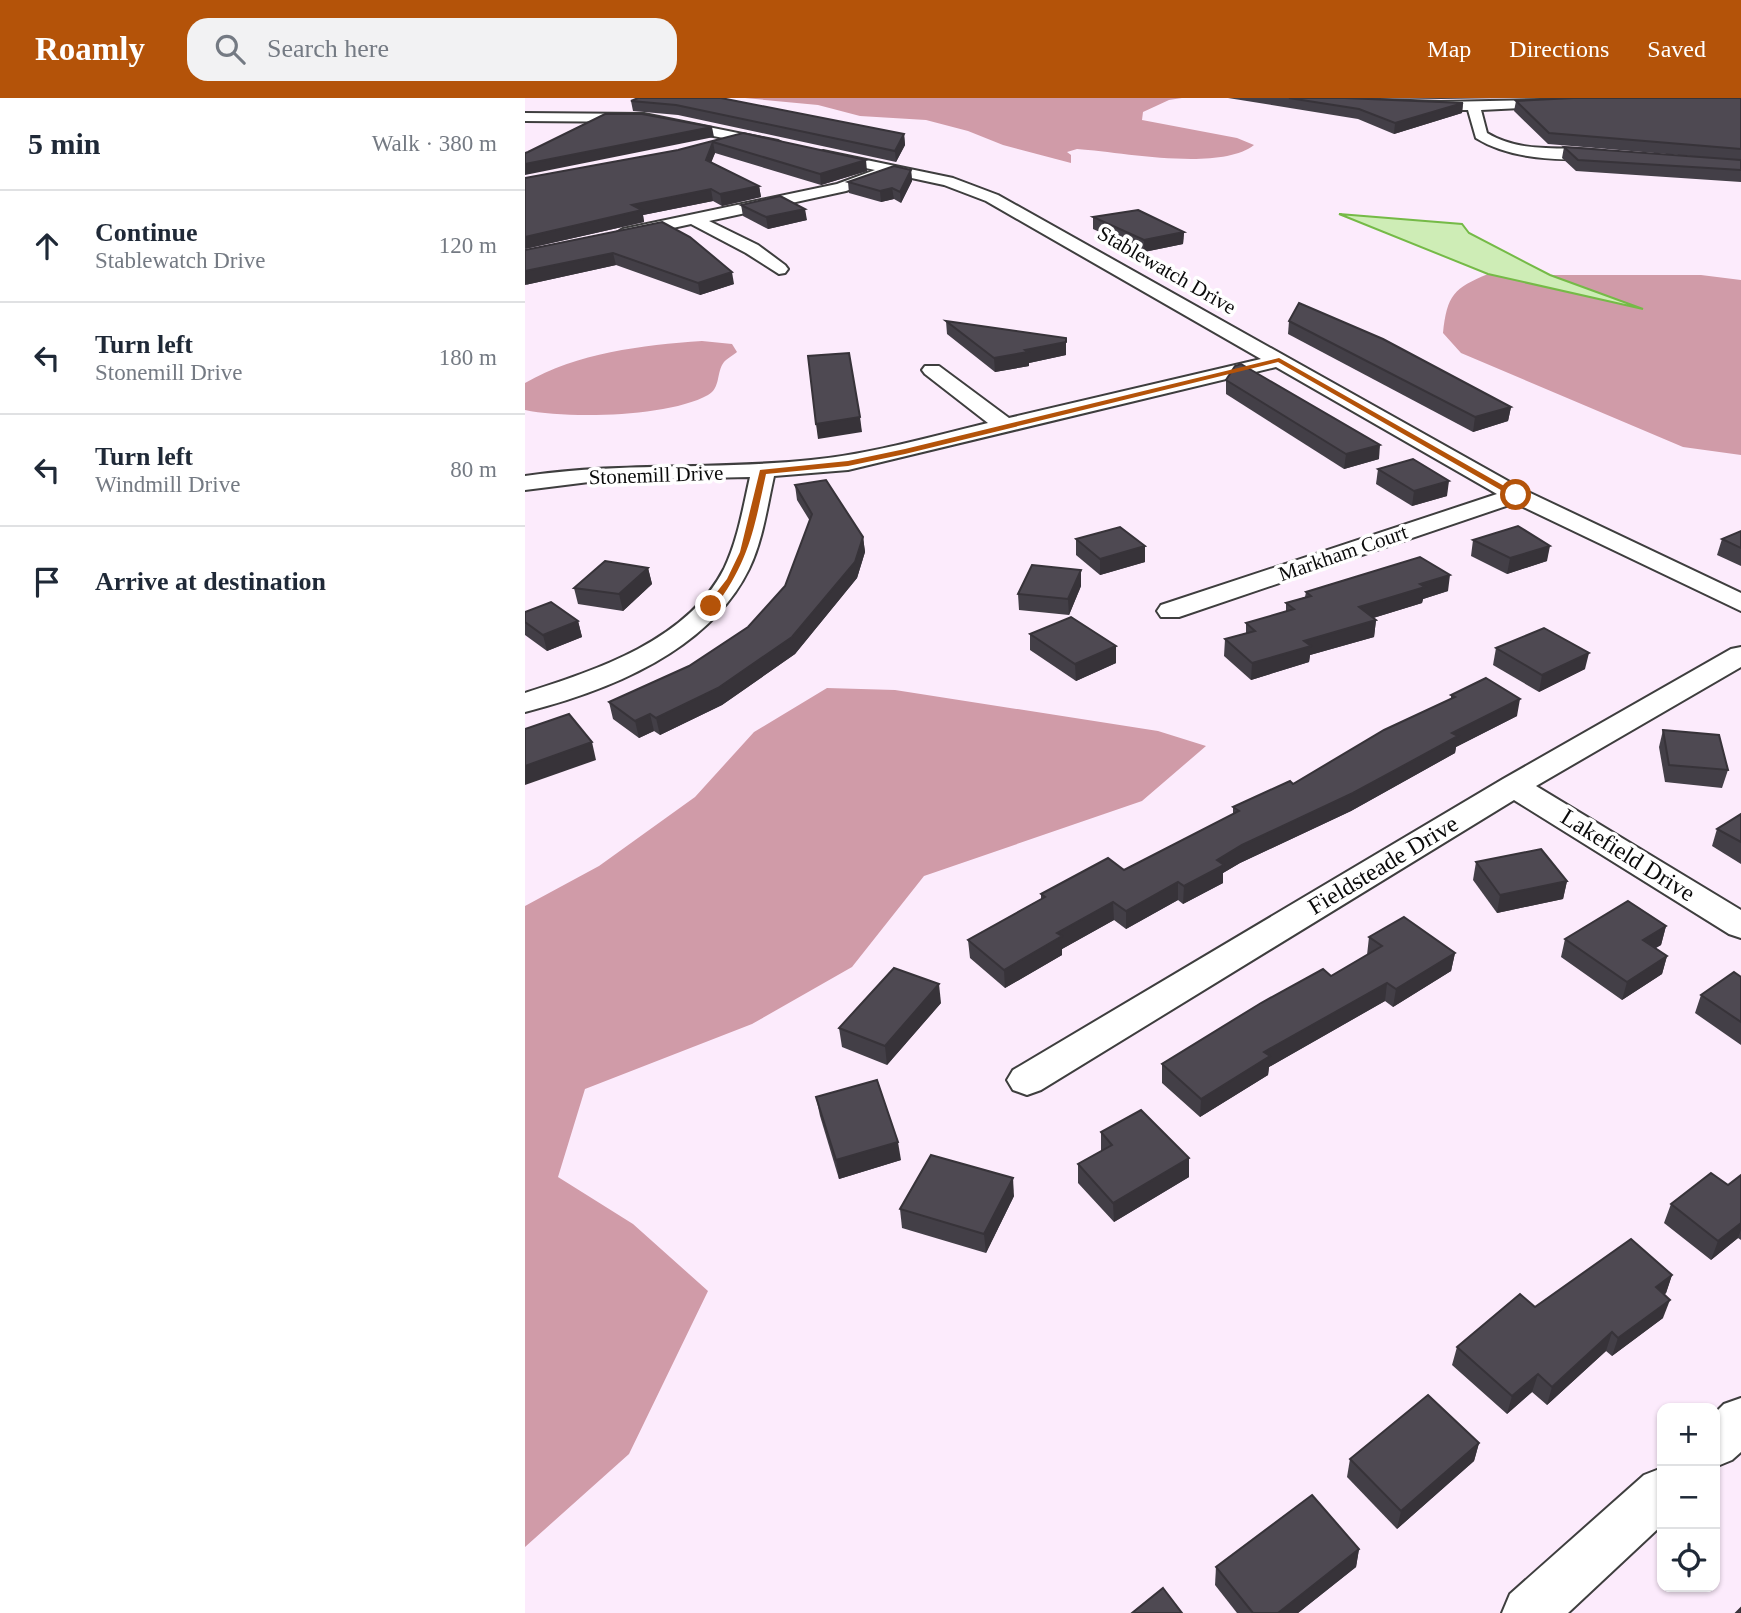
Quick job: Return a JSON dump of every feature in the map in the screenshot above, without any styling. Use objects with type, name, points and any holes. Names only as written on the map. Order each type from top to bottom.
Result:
[{"type":"street","points":[[1325,98],[1474,107],[1634,98]]},
{"type":"street","points":[[1474,107],[1481,135],[1490,142],[1533,152],[1616,157]]},
{"type":"street","name":"Stablewatch Drive","points":[[525,117],[644,118],[948,181],[992,198],[1516,495],[1741,603]]},
{"type":"street","points":[[710,148],[744,137]]},
{"type":"street","points":[[602,238],[841,188],[892,170]]},
{"type":"street","points":[[693,219],[753,249],[779,269]]},
{"type":"street","name":"Stonemill Drive","points":[[525,483],[551,478],[628,474],[763,472],[848,463],[1279,360]]},
{"type":"street","points":[[932,370],[1004,425]]},
{"type":"street","points":[[525,703],[578,685],[630,662],[673,637],[711,606],[731,580],[744,552],[763,472]]},
{"type":"street","name":"Markham Court","points":[[1170,611],[1516,495]]},
{"type":"street","name":"Fieldsteade Drive","points":[[1027,1080],[1514,786],[1741,654]]},
{"type":"street","name":"Lakefield Drive","points":[[1514,786],[1741,926]]},
{"type":"street","points":[[1720,1439],[1741,1420]]},
{"type":"street","points":[[1529,1613],[1657,1497]]},
{"type":"shaded area","points":[[745,98],[1182,98],[1169,100],[1143,112],[1142,120],[1237,138],[1254,145],[1238,153],[1194,159],[1077,149],[1067,152],[1071,155],[1071,163],[926,120],[860,116],[818,105]]},
{"type":"shaded area","points":[[1339,214],[1462,224],[1469,233],[1550,275],[1643,309],[1488,274]]},
{"type":"shaded area","points":[[1488,274],[1635,307],[1550,275],[1701,275],[1741,280],[1741,455],[1683,447],[1461,353],[1443,333],[1450,301],[1454,294],[1467,284]]},
{"type":"shaded area","points":[[702,341],[732,344],[737,352],[724,362],[712,392],[691,402],[669,408],[618,414],[566,415],[525,410],[525,383],[566,364],[633,348]]},
{"type":"shaded area","points":[[827,688],[895,690],[1158,731],[1206,746],[1142,801],[924,876],[852,967],[752,1024],[585,1089],[558,1177],[633,1224],[708,1291],[629,1454],[525,1547],[525,906],[599,866],[695,797],[754,732]]},
{"type":"building","points":[[638,98],[721,98],[904,134],[895,151],[676,105],[631,101]]},
{"type":"building","points":[[1289,98],[1463,103],[1395,123],[1359,109]]},
{"type":"building","points":[[1573,98],[1741,98],[1741,149],[1549,133],[1516,101]]},
{"type":"building","points":[[605,114],[642,114],[712,127],[525,164],[525,153]]},
{"type":"building","points":[[743,133],[866,160],[820,174],[713,142],[706,160],[759,186],[720,194],[711,189],[632,205],[642,210],[525,237],[525,178],[678,150]]},
{"type":"building","points":[[1564,147],[1741,160],[1741,170],[1578,160]]},
{"type":"building","points":[[894,166],[911,170],[900,192],[892,188],[880,191],[848,182]]},
{"type":"building","points":[[780,196],[805,209],[766,217],[741,205]]},
{"type":"building","points":[[1138,210],[1184,232],[1144,240],[1093,217]]},
{"type":"building","points":[[662,222],[690,237],[732,272],[698,283],[613,253],[525,271],[525,250]]},
{"type":"building","points":[[1299,303],[1383,339],[1511,407],[1475,417],[1289,321]]},
{"type":"building","points":[[946,321],[1066,338],[1066,342],[994,358]]},
{"type":"building","points":[[849,353],[860,417],[816,424],[808,356]]},
{"type":"building","points":[[1241,364],[1380,445],[1346,454],[1226,380],[1235,366]]},
{"type":"building","points":[[1413,459],[1449,481],[1414,491],[1378,469]]},
{"type":"building","points":[[826,480],[863,537],[855,562],[792,637],[718,688],[656,718],[650,714],[635,721],[609,702],[689,666],[748,627],[785,586],[812,514],[795,485]]},
{"type":"building","points":[[1518,526],[1550,546],[1510,558],[1473,540]]},
{"type":"building","points":[[1120,527],[1145,546],[1100,559],[1076,539]]},
{"type":"building","points":[[1741,531],[1741,548],[1722,539]]},
{"type":"building","points":[[1420,557],[1450,575],[1420,584],[1425,587],[1359,607],[1376,620],[1304,641],[1311,646],[1252,663],[1225,639],[1255,631],[1246,623],[1294,609],[1286,603],[1311,596],[1306,592]]},
{"type":"building","points":[[605,561],[648,568],[619,594],[574,588]]},
{"type":"building","points":[[1032,565],[1081,570],[1068,599],[1018,594]]},
{"type":"building","points":[[551,602],[578,621],[543,635],[525,622],[525,612]]},
{"type":"building","points":[[1071,617],[1116,646],[1075,664],[1030,634]]},
{"type":"building","points":[[1544,628],[1589,653],[1542,675],[1496,648]]},
{"type":"building","points":[[1486,678],[1520,699],[1452,733],[1458,736],[1353,793],[1242,845],[1217,860],[1224,865],[1184,886],[1178,882],[1126,911],[1113,902],[1057,933],[1062,936],[1004,970],[968,940],[1045,897],[1041,894],[1108,858],[1124,870],[1239,811],[1233,807],[1290,781],[1293,784],[1384,730],[1455,697],[1451,695]]},
{"type":"building","points":[[569,714],[592,742],[525,766],[525,729]]},
{"type":"building","points":[[1663,730],[1719,735],[1728,770],[1669,765]]},
{"type":"building","points":[[1741,814],[1741,842],[1717,829]]},
{"type":"building","points":[[1541,849],[1567,881],[1500,895],[1476,862]]},
{"type":"building","points":[[1628,901],[1666,926],[1643,940],[1667,956],[1627,982],[1565,939]]},
{"type":"building","points":[[1404,917],[1455,953],[1396,989],[1387,983],[1264,1052],[1270,1056],[1201,1099],[1162,1064],[1261,1003],[1323,969],[1331,976],[1382,946],[1369,937]]},
{"type":"building","points":[[894,968],[939,984],[885,1046],[839,1028]]},
{"type":"building","points":[[1734,972],[1741,977],[1741,1022],[1701,995]]},
{"type":"building","points":[[877,1080],[898,1142],[836,1160],[816,1097]]},
{"type":"building","points":[[1141,1110],[1189,1158],[1113,1203],[1078,1164],[1112,1145],[1101,1132]]},
{"type":"building","points":[[931,1155],[1013,1178],[984,1234],[900,1209]]},
{"type":"building","points":[[1711,1173],[1728,1185],[1741,1175],[1741,1223],[1718,1241],[1671,1204]]},
{"type":"building","points":[[1631,1239],[1672,1275],[1656,1287],[1670,1300],[1618,1338],[1612,1332],[1552,1387],[1538,1374],[1512,1396],[1457,1347],[1520,1294],[1535,1307]]},
{"type":"building","points":[[1428,1395],[1479,1443],[1401,1511],[1350,1459]]},
{"type":"building","points":[[1312,1495],[1359,1549],[1278,1613],[1253,1613],[1216,1567]]},
{"type":"building","points":[[1163,1588],[1182,1613],[1132,1613]]},
{"type":"route","points":[[711,606],[731,580],[744,552],[763,472],[848,463],[905,452],[1004,425],[1279,360],[1516,495]]}]
